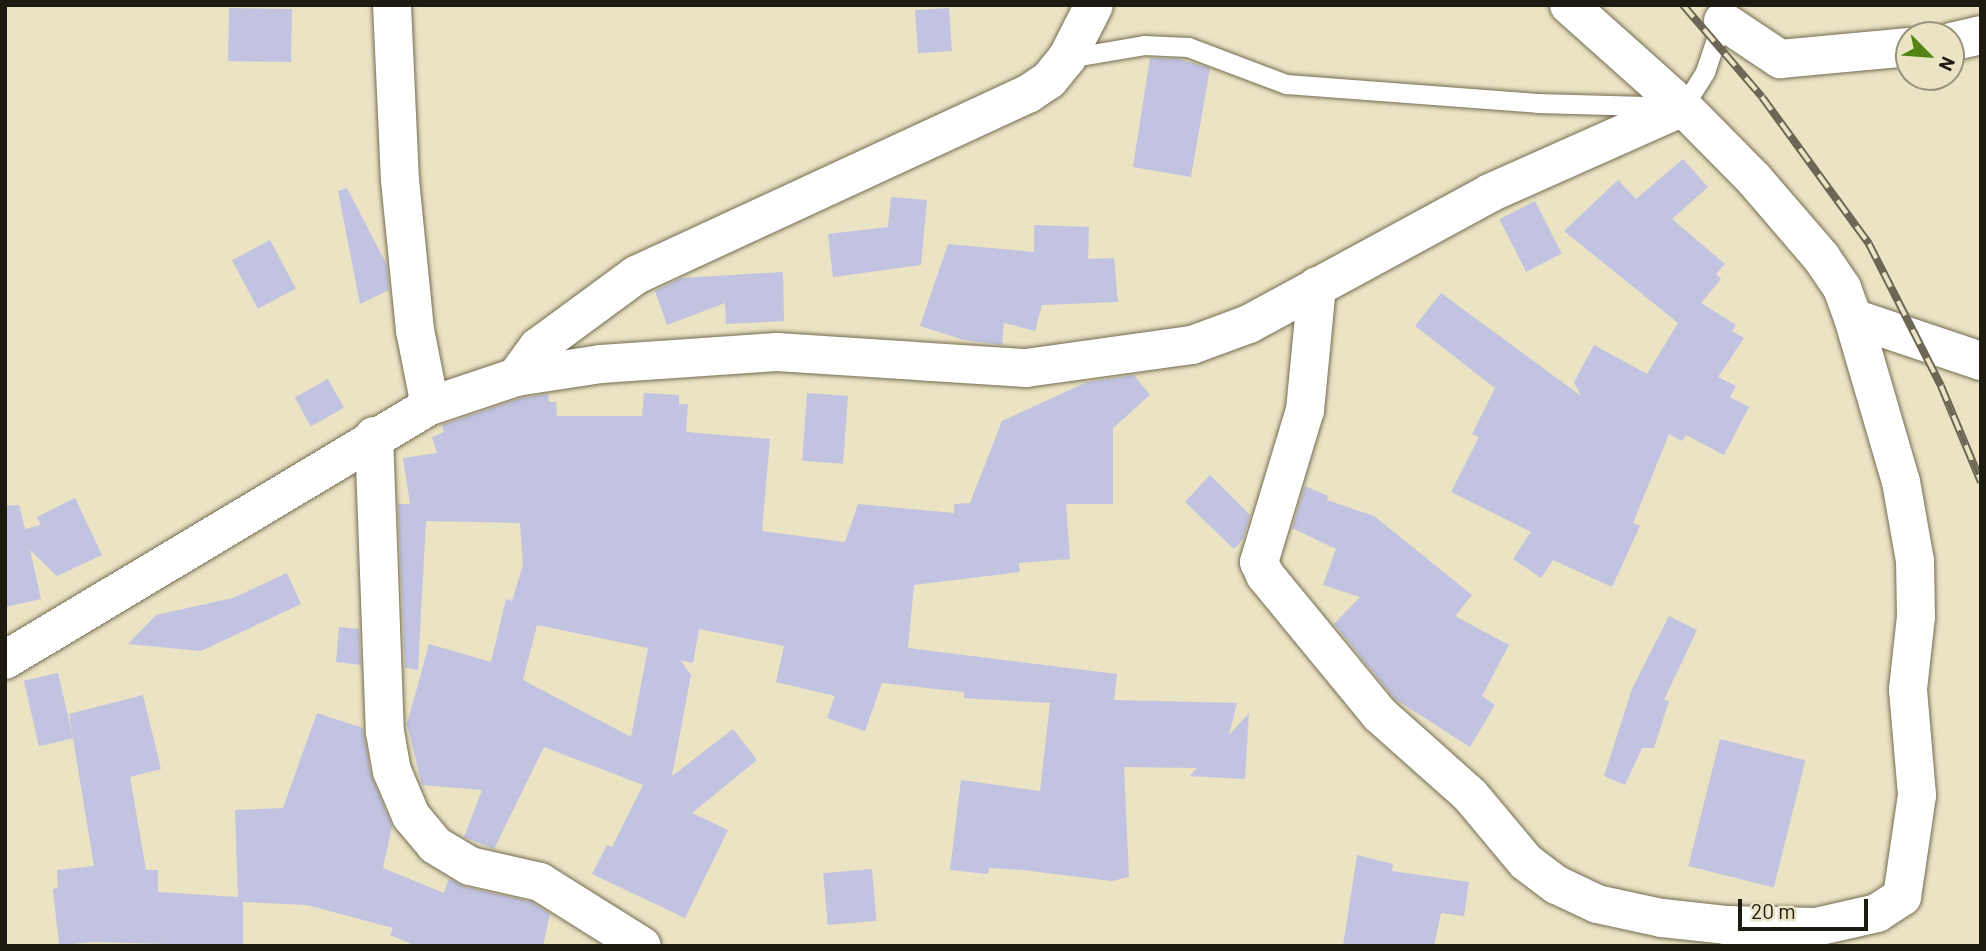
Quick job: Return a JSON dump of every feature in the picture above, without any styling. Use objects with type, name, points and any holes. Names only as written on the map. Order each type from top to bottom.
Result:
[{"type":"street","points":[[392,5],[400,180],[415,330],[430,406]]},
{"type":"street","points":[[516,377],[538,347],[636,275],[1028,94],[1049,80],[1066,58],[1094,5]]},
{"type":"street","points":[[1317,286],[1305,410],[1260,550],[1265,575],[1361,695],[1470,795],[1537,870],[1597,904],[1726,925],[1816,927],[1877,913],[1902,898],[1917,796],[1908,689],[1916,617],[1915,561],[1901,482],[1842,288],[1821,257],[1683,107],[1569,5]]},
{"type":"street","points":[[1725,13],[1780,59],[1895,48]]},
{"type":"street","points":[[5,660],[151,576],[374,436],[430,406],[516,377],[601,364],[777,352],[1026,368],[1163,350],[1221,338],[1490,193],[1683,107]]},
{"type":"street","points":[[1853,318],[1981,361]]},
{"type":"street","points":[[374,436],[385,732],[392,771],[411,816],[435,845],[470,866],[540,882],[642,946]]},
{"type":"lane","points":[[1066,58],[1144,45],[1188,47],[1286,84],[1537,103],[1683,107],[1704,72],[1725,13]]},
{"type":"building","points":[[229,8],[292,9],[291,62],[228,61]]},
{"type":"building","points":[[949,8],[952,51],[918,53],[915,10]]},
{"type":"building","points":[[1150,58],[1179,59],[1210,68],[1191,177],[1133,167]]},
{"type":"building","points":[[1683,159],[1708,187],[1672,219],[1725,264],[1716,274],[1721,279],[1701,303],[1736,325],[1732,331],[1744,338],[1718,377],[1736,386],[1730,397],[1749,407],[1724,455],[1686,435],[1682,441],[1669,434],[1633,523],[1640,526],[1612,587],[1553,560],[1541,578],[1513,559],[1531,532],[1451,492],[1479,437],[1472,434],[1495,388],[1415,326],[1441,293],[1581,396],[1574,382],[1594,345],[1647,374],[1678,323],[1564,231],[1618,180],[1636,199]]},
{"type":"building","points":[[347,188],[387,265],[389,290],[360,304],[338,191]]},
{"type":"building","points":[[891,197],[927,200],[921,265],[833,277],[828,234],[888,227]]},
{"type":"building","points":[[1535,201],[1562,254],[1526,272],[1499,219]]},
{"type":"building","points":[[1034,225],[1089,227],[1088,259],[1114,258],[1118,302],[1042,305],[1035,331],[1004,323],[1002,345],[964,340],[920,326],[948,244],[1034,252]]},
{"type":"building","points":[[270,240],[296,289],[258,309],[232,260]]},
{"type":"building","points":[[783,272],[784,321],[726,324],[725,303],[667,325],[655,291],[681,278]]},
{"type":"building","points":[[1134,375],[1150,395],[1113,428],[1113,504],[1066,504],[1070,559],[1019,563],[1020,572],[914,585],[908,648],[1117,674],[1114,700],[1237,703],[1229,735],[1249,713],[1245,779],[1190,776],[1197,768],[1124,767],[1129,877],[1112,881],[1022,870],[989,868],[988,874],[950,870],[961,780],[1040,791],[1050,703],[964,698],[964,692],[882,683],[865,731],[827,718],[835,696],[776,682],[784,646],[699,629],[693,663],[680,660],[691,675],[672,776],[733,729],[757,760],[692,813],[728,830],[685,918],[592,874],[607,845],[612,847],[643,785],[544,747],[494,849],[464,837],[482,790],[422,785],[407,724],[429,644],[491,662],[506,599],[512,601],[523,565],[520,523],[426,521],[418,670],[405,668],[398,504],[410,504],[403,458],[437,453],[432,437],[444,432],[442,425],[521,398],[548,394],[549,402],[556,402],[557,416],[642,416],[644,393],[679,395],[679,404],[688,404],[686,432],[770,439],[762,531],[845,542],[858,504],[954,513],[954,504],[970,503],[1002,421],[1087,382]],"holes":[[[537,625],[648,648],[631,737],[523,680]]]},
{"type":"building","points":[[328,379],[344,408],[311,426],[295,397]]},
{"type":"building","points":[[807,393],[848,396],[843,464],[802,461]]},
{"type":"building","points":[[1210,475],[1250,515],[1243,539],[1234,549],[1185,502]]},
{"type":"building","points":[[1305,486],[1328,496],[1327,500],[1374,516],[1472,595],[1455,616],[1509,645],[1482,696],[1495,705],[1470,747],[1395,699],[1334,624],[1360,597],[1323,585],[1336,549],[1292,528]]},
{"type":"building","points":[[75,498],[102,555],[57,576],[30,550],[41,599],[5,607],[5,506],[19,505],[25,529],[41,525],[37,517]]},
{"type":"building","points":[[287,573],[301,604],[201,651],[128,644],[156,615],[233,598]]},
{"type":"building","points":[[1669,616],[1697,630],[1664,700],[1669,701],[1654,748],[1642,748],[1625,785],[1604,776],[1632,689]]},
{"type":"building","points":[[339,627],[359,629],[361,665],[336,662]]},
{"type":"building","points":[[58,673],[73,738],[39,746],[24,681]]},
{"type":"building","points":[[143,695],[161,769],[130,777],[146,870],[158,870],[158,892],[238,897],[235,810],[283,808],[317,713],[363,728],[371,775],[392,826],[383,868],[444,893],[449,879],[465,887],[532,902],[550,914],[543,946],[416,946],[390,935],[393,928],[307,905],[243,902],[243,946],[94,942],[59,945],[53,889],[58,888],[57,870],[94,866],[69,714]]},
{"type":"building","points":[[1720,739],[1805,760],[1774,887],[1688,866]]},
{"type":"building","points":[[1357,855],[1393,864],[1392,871],[1469,882],[1464,916],[1441,913],[1434,946],[1343,946]]},
{"type":"building","points":[[872,869],[877,921],[828,925],[823,873]]},
{"type":"railway","points":[[1683,5],[1762,97],[1869,244],[1941,386],[1981,482]]}]
